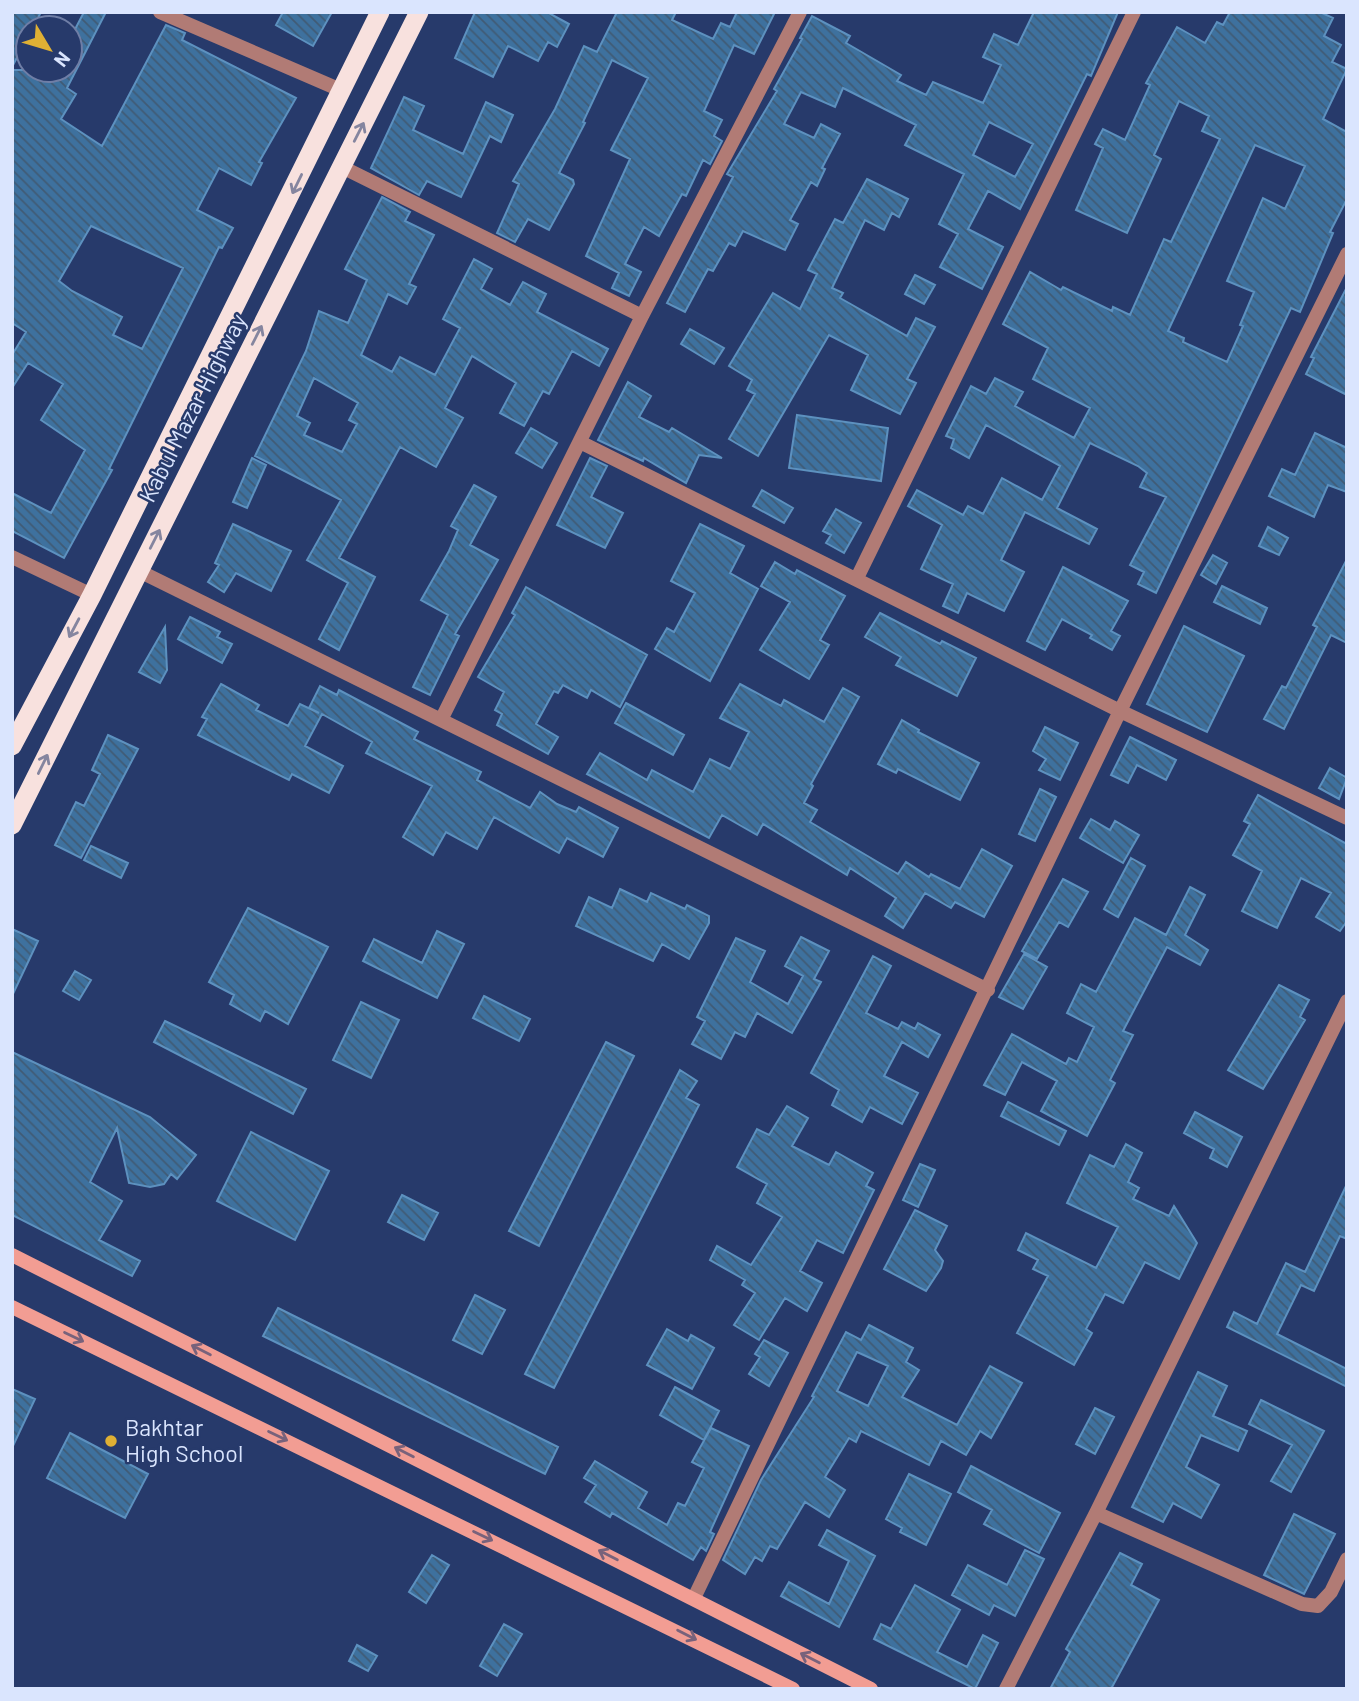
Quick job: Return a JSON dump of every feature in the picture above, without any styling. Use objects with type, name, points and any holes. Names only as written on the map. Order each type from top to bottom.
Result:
[{"type":"highway","name":"Kabul Mazar Highway","points":[[12,746],[92,596],[380,12]]},
{"type":"highway","name":"Kabul Mazar Highway","points":[[12,825],[419,12]]},
{"type":"main road","points":[[12,1255],[871,1689]]},
{"type":"main road","points":[[12,1307],[793,1689]]},
{"type":"street","points":[[160,12],[343,91]]},
{"type":"street","points":[[441,720],[642,316],[800,12]]},
{"type":"street","points":[[857,578],[1134,12]]},
{"type":"street","points":[[342,167],[642,316]]},
{"type":"street","points":[[694,1598],[1120,711],[1347,254]]},
{"type":"street","points":[[580,442],[1120,711],[1347,818]]},
{"type":"street","points":[[12,557],[92,596]]},
{"type":"street","points":[[139,571],[988,990]]},
{"type":"street","points":[[1006,1689],[1096,1513],[1347,1000]]},
{"type":"street","points":[[1096,1513],[1302,1604],[1318,1606],[1331,1592],[1347,1559]]},
{"type":"building","points":[[12,12],[41,12],[14,14],[12,67]]},
{"type":"building","points":[[106,12],[84,55],[83,14]]},
{"type":"building","points":[[283,12],[332,12],[313,46],[276,25]]},
{"type":"building","points":[[475,12],[547,12],[569,24],[557,47],[548,42],[538,61],[508,46],[493,77],[455,58]]},
{"type":"building","points":[[617,12],[676,12],[672,20],[713,39],[721,23],[730,27],[737,12],[775,12],[754,54],[734,45],[704,111],[722,120],[714,136],[722,141],[710,164],[703,160],[686,196],[682,194],[659,236],[644,227],[625,264],[641,272],[629,296],[612,288],[619,273],[586,256],[630,159],[611,150],[648,78],[612,60],[583,122],[585,123],[559,173],[573,180],[574,184],[549,230],[528,219],[515,242],[497,233],[519,184],[513,181],[555,109],[584,46],[597,52]]},
{"type":"building","points":[[1034,12],[1118,12],[1091,76],[1087,74],[1020,209],[988,191],[968,229],[1003,247],[982,289],[940,267],[958,234],[939,224],[964,174],[905,145],[916,125],[843,88],[835,107],[801,92],[784,124],[814,138],[821,124],[840,134],[822,168],[825,169],[817,186],[811,182],[790,220],[798,224],[785,250],[743,231],[735,246],[729,243],[713,271],[708,269],[685,312],[667,303],[733,177],[727,174],[777,91],[774,89],[812,16],[850,36],[846,43],[901,75],[897,81],[926,95],[933,82],[983,103],[1001,65],[983,57],[994,34],[1018,45]],"holes":[[[989,122],[1033,144],[1015,177],[973,155]]]},
{"type":"building","points":[[1230,12],[1320,12],[1333,18],[1324,36],[1341,45],[1332,62],[1347,69],[1323,119],[1347,132],[1347,199],[1330,232],[1333,233],[1300,312],[1291,308],[1156,593],[1138,584],[1144,572],[1130,565],[1166,497],[1140,487],[1147,473],[1138,466],[1090,443],[1057,508],[1097,529],[1089,544],[1025,512],[1001,560],[1024,572],[1004,611],[967,593],[958,613],[943,606],[953,584],[921,569],[942,525],[908,506],[917,490],[963,515],[968,506],[983,514],[1002,478],[1042,500],[1060,466],[986,425],[969,458],[951,448],[954,439],[946,436],[971,386],[986,394],[995,378],[1023,392],[1015,406],[1074,438],[1090,408],[1033,379],[1048,348],[1003,324],[1030,272],[1061,290],[1063,287],[1112,311],[1113,307],[1130,315],[1164,239],[1171,242],[1220,139],[1202,131],[1209,116],[1179,101],[1154,155],[1161,159],[1127,233],[1076,210],[1103,148],[1095,144],[1103,129],[1125,140],[1150,85],[1146,83],[1177,27],[1205,43],[1217,22],[1223,25]],"holes":[[[1255,145],[1305,166],[1285,209],[1263,198],[1227,281],[1254,292],[1227,362],[1183,342],[1184,338],[1168,331]]]},
{"type":"building","points":[[166,25],[185,33],[182,40],[296,98],[259,162],[262,163],[251,185],[219,168],[197,210],[233,228],[222,248],[219,247],[109,469],[112,470],[64,558],[12,531],[12,493],[51,513],[85,450],[41,420],[63,384],[28,363],[12,388],[12,355],[26,332],[12,323],[12,70],[14,84],[69,84],[67,88],[76,94],[61,119],[102,146]],"holes":[[[91,226],[183,268],[142,349],[113,335],[122,317],[72,291],[59,281]]]},
{"type":"building","points":[[404,97],[424,106],[413,130],[463,154],[486,102],[513,115],[501,142],[490,136],[461,197],[427,181],[419,195],[371,168]]},
{"type":"building","points":[[867,179],[908,199],[899,217],[892,213],[884,230],[865,220],[832,288],[843,293],[840,298],[907,336],[916,318],[935,327],[907,379],[916,383],[900,414],[851,390],[868,355],[829,335],[758,456],[729,439],[755,394],[747,390],[752,380],[729,366],[773,293],[800,309],[817,274],[808,270],[835,219],[843,223]]},
{"type":"building","points":[[382,197],[410,212],[405,221],[434,235],[409,284],[416,287],[407,304],[388,294],[361,355],[392,372],[400,357],[435,375],[460,328],[443,319],[474,259],[492,269],[481,289],[510,305],[523,282],[546,294],[537,312],[608,349],[599,366],[572,351],[549,394],[543,391],[524,426],[500,413],[516,383],[472,356],[445,408],[463,418],[436,467],[400,447],[339,558],[375,577],[339,650],[319,639],[348,583],[307,560],[341,500],[255,456],[306,351],[319,311],[348,323],[367,280],[345,269]],"holes":[[[314,378],[358,403],[349,420],[357,424],[342,452],[304,435],[310,423],[297,416]]]},
{"type":"building","points":[[915,275],[935,285],[924,304],[905,294]]},
{"type":"building","points":[[1347,287],[1347,395],[1306,374],[1314,358],[1311,357]]},
{"type":"building","points":[[690,329],[724,348],[714,364],[681,344]]},
{"type":"building","points":[[628,382],[651,396],[639,417],[669,432],[672,428],[722,458],[699,455],[686,483],[644,458],[643,461],[598,440]]},
{"type":"building","points":[[797,415],[888,428],[881,481],[789,468]]},
{"type":"building","points":[[531,428],[557,443],[542,468],[516,453]]},
{"type":"building","points":[[1315,433],[1347,448],[1347,492],[1328,485],[1314,517],[1269,496],[1282,469],[1295,475]]},
{"type":"building","points":[[252,458],[266,465],[247,508],[233,502]]},
{"type":"building","points":[[590,458],[607,466],[591,497],[623,513],[605,548],[557,525]]},
{"type":"building","points":[[474,485],[496,497],[470,545],[498,560],[455,634],[459,636],[430,695],[413,687],[448,615],[421,600],[449,551],[458,530],[451,526]]},
{"type":"building","points":[[762,490],[793,508],[784,523],[753,506]]},
{"type":"building","points":[[836,509],[861,523],[844,553],[826,543],[831,535],[823,531]]},
{"type":"building","points":[[233,524],[291,551],[271,591],[236,573],[224,592],[208,582],[219,565],[215,563]]},
{"type":"building","points":[[700,524],[744,546],[730,573],[758,589],[710,681],[655,649],[667,628],[674,632],[695,593],[671,581]]},
{"type":"building","points":[[1268,527],[1288,538],[1279,555],[1259,546]]},
{"type":"building","points":[[1213,555],[1227,563],[1216,584],[1201,575]]},
{"type":"building","points":[[1347,559],[1347,643],[1331,635],[1284,729],[1264,719],[1282,686],[1286,688],[1317,627],[1313,625]]},
{"type":"building","points":[[775,562],[795,574],[797,570],[845,596],[820,640],[829,645],[809,679],[760,650],[790,602],[761,586]]},
{"type":"building","points":[[1063,567],[1128,601],[1111,631],[1120,636],[1112,650],[1090,638],[1092,635],[1062,619],[1045,650],[1027,641]]},
{"type":"building","points":[[1222,586],[1267,608],[1260,624],[1214,602]]},
{"type":"building","points":[[526,587],[647,655],[620,707],[591,690],[587,698],[563,685],[558,693],[554,691],[536,724],[558,737],[548,754],[497,725],[502,714],[495,710],[504,692],[478,677],[515,615],[512,613]]},
{"type":"building","points":[[880,613],[940,644],[942,641],[976,658],[957,696],[896,665],[901,657],[865,637]]},
{"type":"building","points":[[190,617],[220,632],[217,637],[232,644],[222,663],[178,639]]},
{"type":"building","points":[[1184,626],[1244,656],[1207,732],[1147,704]]},
{"type":"building","points":[[165,627],[167,670],[160,683],[139,672]]},
{"type":"building","points":[[221,684],[259,705],[256,710],[288,726],[300,704],[319,713],[309,708],[320,686],[337,695],[339,690],[418,732],[414,739],[481,772],[477,780],[530,808],[540,792],[557,804],[576,812],[579,807],[618,828],[603,857],[567,838],[559,853],[494,817],[477,849],[446,832],[433,855],[403,837],[432,786],[366,753],[372,742],[322,714],[305,746],[343,766],[329,793],[292,774],[289,780],[198,735],[207,719],[202,717]]},
{"type":"building","points":[[740,684],[781,706],[784,700],[824,722],[843,688],[859,697],[811,784],[813,786],[804,803],[817,810],[810,822],[898,874],[906,862],[929,877],[931,874],[960,889],[982,849],[1012,866],[984,917],[955,902],[951,908],[925,893],[903,928],[885,916],[896,898],[850,868],[847,875],[763,824],[757,835],[722,815],[709,838],[587,774],[600,753],[647,780],[652,770],[693,792],[710,759],[730,769],[749,732],[720,718]]},
{"type":"building","points":[[626,703],[684,735],[673,755],[615,723]]},
{"type":"building","points":[[902,720],[919,730],[918,732],[979,763],[960,800],[898,769],[896,773],[878,764]]},
{"type":"building","points":[[1045,727],[1078,743],[1060,780],[1039,770],[1046,759],[1033,751]]},
{"type":"building","points":[[108,735],[138,749],[81,858],[55,845],[76,802],[84,806],[100,774],[92,770]]},
{"type":"building","points":[[1130,737],[1176,760],[1166,780],[1137,765],[1128,783],[1111,775]]},
{"type":"building","points":[[1330,768],[1347,778],[1339,799],[1319,788]]},
{"type":"building","points":[[1040,789],[1056,797],[1035,841],[1019,834]]},
{"type":"building","points":[[1258,795],[1347,844],[1347,921],[1340,931],[1316,917],[1331,893],[1301,878],[1277,928],[1242,911],[1262,871],[1233,855],[1250,824],[1244,821]]},
{"type":"building","points":[[1091,819],[1110,830],[1115,821],[1139,835],[1123,863],[1080,838]]},
{"type":"building","points":[[91,846],[128,863],[121,878],[84,860]]},
{"type":"building","points":[[1131,858],[1145,866],[1118,917],[1104,909]]},
{"type":"building","points":[[1063,879],[1088,892],[1068,927],[1059,922],[1037,959],[1022,951]]},
{"type":"building","points":[[1190,887],[1205,895],[1185,935],[1208,950],[1200,965],[1167,947],[1123,1031],[1133,1035],[1110,1080],[1115,1083],[1087,1136],[1041,1111],[1057,1081],[1022,1062],[1005,1095],[984,1085],[1012,1034],[1066,1064],[1069,1058],[1077,1062],[1094,1027],[1067,1013],[1081,984],[1096,992],[1135,918],[1166,935]]},
{"type":"building","points":[[620,889],[647,902],[651,893],[685,909],[687,905],[709,916],[709,923],[689,959],[662,944],[653,961],[576,926],[589,897],[612,908]]},
{"type":"building","points":[[248,908],[328,947],[288,1024],[265,1011],[260,1021],[230,1004],[234,995],[209,982]]},
{"type":"building","points":[[12,929],[38,941],[12,996]]},
{"type":"building","points":[[437,931],[464,944],[437,998],[363,961],[374,939],[422,963]]},
{"type":"building","points":[[801,937],[829,951],[814,979],[821,982],[792,1033],[757,1013],[745,1037],[735,1032],[721,1059],[692,1044],[705,1021],[697,1017],[736,938],[765,951],[750,982],[788,1004],[803,976],[785,966]]},
{"type":"building","points":[[1024,954],[1047,967],[1023,1009],[999,997]]},
{"type":"building","points":[[873,956],[891,966],[866,1013],[898,1029],[902,1022],[915,1029],[918,1023],[940,1035],[928,1057],[902,1042],[884,1076],[918,1093],[902,1124],[870,1107],[862,1122],[832,1105],[839,1090],[811,1073]]},
{"type":"building","points":[[75,971],[91,980],[79,1000],[63,991]]},
{"type":"building","points":[[1279,985],[1309,1000],[1300,1017],[1305,1020],[1263,1089],[1228,1070]]},
{"type":"building","points":[[484,996],[530,1019],[519,1041],[473,1018]]},
{"type":"building","points":[[361,1002],[399,1020],[371,1078],[333,1060]]},
{"type":"building","points":[[165,1021],[306,1089],[293,1114],[154,1042]]},
{"type":"building","points":[[606,1042],[634,1056],[539,1246],[509,1231]]},
{"type":"building","points":[[12,1052],[150,1117],[196,1155],[177,1179],[171,1174],[164,1184],[150,1187],[129,1183],[117,1128],[90,1182],[122,1201],[99,1240],[140,1261],[132,1276],[12,1215]]},
{"type":"building","points":[[680,1070],[697,1081],[686,1098],[699,1105],[554,1388],[525,1374]]},
{"type":"building","points":[[1008,1102],[1066,1131],[1059,1145],[1001,1116]]},
{"type":"building","points":[[787,1106],[808,1118],[792,1146],[829,1165],[836,1152],[873,1173],[866,1186],[874,1190],[843,1253],[817,1240],[800,1271],[822,1283],[807,1311],[785,1298],[759,1340],[734,1325],[755,1293],[742,1285],[745,1280],[710,1260],[717,1246],[751,1265],[782,1217],[757,1203],[767,1184],[737,1167],[757,1129],[769,1135]]},
{"type":"building","points":[[1195,1112],[1242,1137],[1227,1167],[1210,1158],[1214,1149],[1184,1133]]},
{"type":"building","points":[[251,1132],[329,1171],[295,1240],[217,1201]]},
{"type":"building","points":[[1126,1144],[1142,1153],[1128,1182],[1139,1188],[1133,1199],[1169,1216],[1174,1206],[1197,1243],[1179,1279],[1145,1262],[1123,1303],[1105,1294],[1086,1329],[1092,1333],[1074,1365],[1017,1333],[1048,1276],[1033,1269],[1038,1260],[1018,1250],[1026,1233],[1096,1268],[1118,1227],[1067,1203],[1090,1155],[1114,1167]]},
{"type":"building","points":[[920,1164],[935,1170],[918,1207],[903,1200]]},
{"type":"building","points":[[1347,1184],[1347,1239],[1340,1236],[1314,1291],[1301,1285],[1277,1334],[1347,1369],[1347,1387],[1227,1327],[1234,1312],[1257,1324],[1286,1263],[1305,1272]]},
{"type":"building","points":[[402,1195],[438,1213],[424,1240],[388,1222]]},
{"type":"building","points":[[915,1210],[947,1226],[935,1250],[943,1261],[941,1268],[926,1291],[884,1269]]},
{"type":"building","points":[[475,1295],[505,1310],[482,1354],[453,1340]]},
{"type":"building","points":[[278,1308],[558,1447],[545,1474],[263,1336]]},
{"type":"building","points":[[869,1325],[913,1348],[906,1362],[919,1370],[902,1397],[957,1425],[990,1366],[1022,1383],[991,1438],[980,1431],[966,1455],[941,1441],[929,1465],[861,1431],[856,1442],[849,1438],[825,1477],[845,1490],[829,1517],[805,1502],[777,1549],[770,1546],[762,1561],[755,1557],[745,1574],[723,1560],[761,1480],[814,1397],[812,1396],[846,1332],[861,1340]],"holes":[[[857,1352],[888,1366],[868,1406],[837,1391]]]},
{"type":"building","points":[[667,1329],[688,1341],[691,1335],[714,1348],[692,1389],[647,1365]]},
{"type":"building","points":[[764,1340],[788,1353],[769,1386],[749,1374],[760,1357],[755,1354]]},
{"type":"building","points":[[1198,1372],[1227,1386],[1213,1416],[1247,1431],[1238,1451],[1201,1435],[1186,1467],[1219,1485],[1201,1518],[1173,1503],[1163,1522],[1132,1507]]},
{"type":"building","points":[[675,1387],[719,1411],[704,1440],[660,1415]]},
{"type":"building","points":[[12,1389],[35,1399],[12,1448]]},
{"type":"building","points":[[1261,1400],[1324,1431],[1291,1492],[1271,1481],[1292,1445],[1249,1424]]},
{"type":"building","points":[[1095,1408],[1114,1417],[1095,1454],[1076,1444]]},
{"type":"building","points":[[711,1428],[749,1446],[710,1532],[714,1534],[706,1551],[701,1547],[693,1560],[612,1513],[610,1517],[585,1502],[596,1485],[584,1478],[595,1461],[647,1492],[638,1508],[667,1525],[678,1503],[685,1506],[704,1468],[692,1462]]},
{"type":"building","points":[[70,1433],[148,1474],[125,1518],[47,1478]]},
{"type":"building","points":[[971,1466],[1060,1513],[1039,1553],[984,1524],[992,1510],[958,1492]]},
{"type":"building","points":[[909,1474],[951,1494],[926,1545],[900,1532],[902,1528],[886,1519]]},
{"type":"building","points":[[1294,1514],[1335,1534],[1304,1594],[1264,1575]]},
{"type":"building","points":[[827,1530],[875,1556],[839,1627],[781,1596],[789,1582],[829,1604],[849,1561],[819,1545]]},
{"type":"building","points":[[1025,1550],[1044,1559],[1015,1616],[994,1605],[989,1615],[952,1595],[968,1565],[1007,1585]]},
{"type":"building","points":[[1120,1553],[1142,1564],[1131,1585],[1159,1600],[1111,1689],[1050,1689],[1070,1652],[1066,1649]]},
{"type":"building","points":[[432,1555],[449,1565],[426,1603],[409,1592]]},
{"type":"building","points":[[915,1585],[960,1610],[937,1652],[967,1667],[983,1635],[998,1643],[975,1689],[874,1639],[881,1624],[891,1629]]},
{"type":"building","points":[[504,1624],[522,1634],[497,1676],[480,1666]]},
{"type":"building","points":[[357,1645],[377,1656],[368,1671],[349,1661]]},
{"type":"place","name":"Bakhtar High School","points":[[111,1441]]}]
